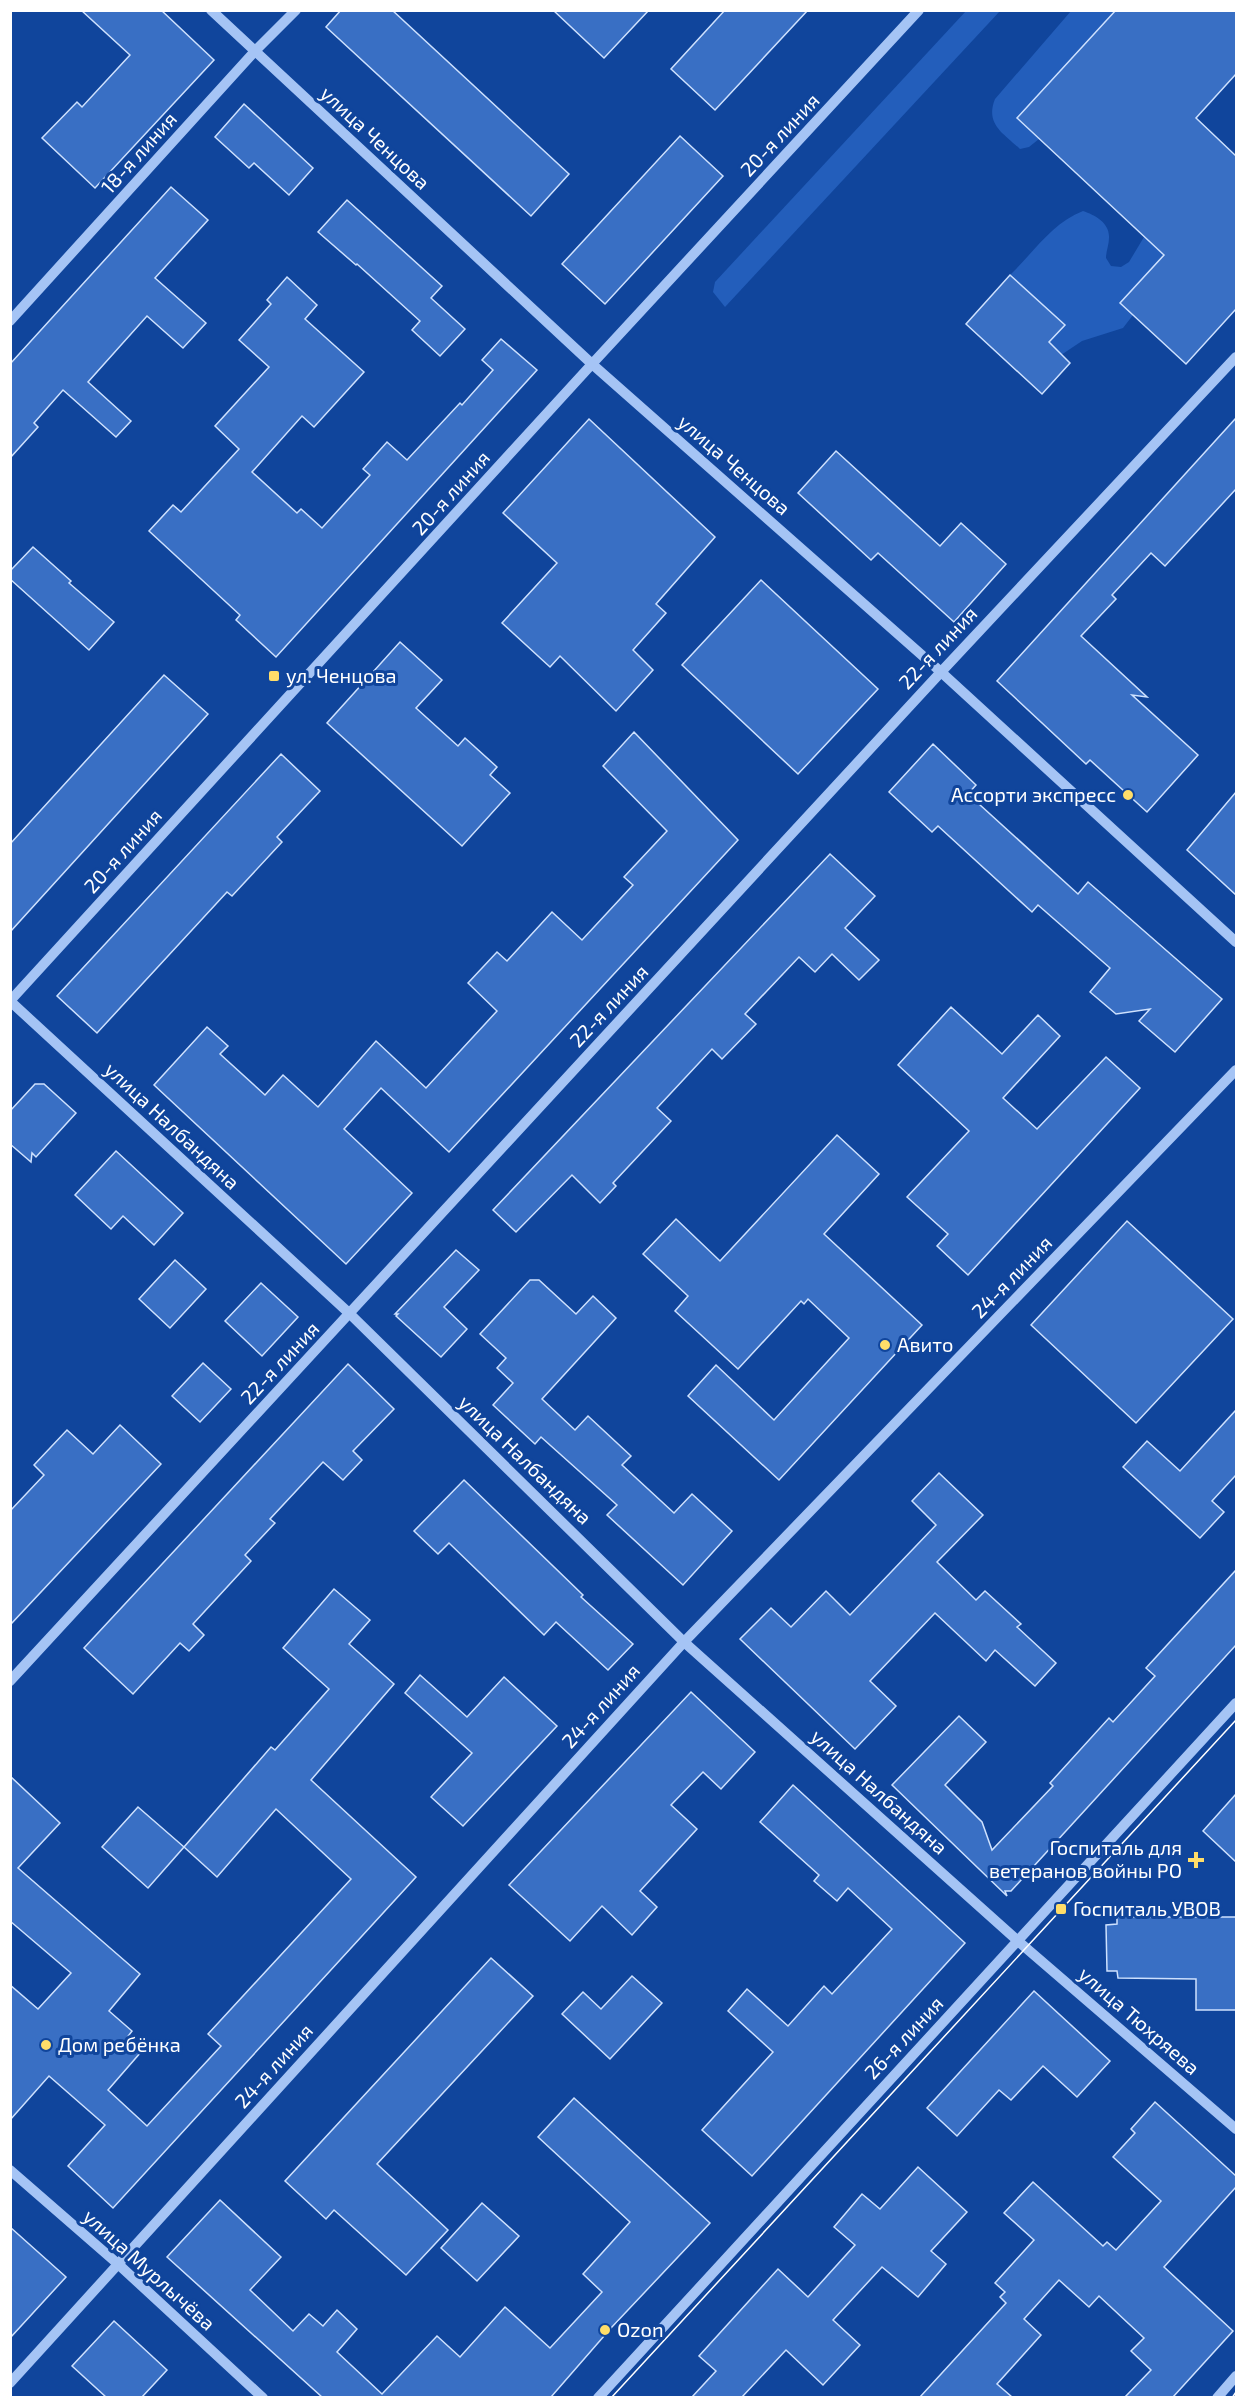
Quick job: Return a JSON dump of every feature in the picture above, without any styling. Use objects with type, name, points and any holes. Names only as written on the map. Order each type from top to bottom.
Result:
[{"type":"street","name":"улица Ченцова","points":[[211,10],[592,364],[941,672],[1236,942]]},
{"type":"street","name":"18-я линия","points":[[10,321],[255,51],[296,10]]},
{"type":"street","name":"20-я линия","points":[[10,1001],[919,10]]},
{"type":"street","name":"22-я линия","points":[[10,1681],[941,672],[1236,357]]},
{"type":"street","name":"улица Налбандяна","points":[[10,1001],[350,1314],[684,1642],[1018,1941]]},
{"type":"street","name":"24-я линия","points":[[10,2384],[684,1642],[1236,1070]]},
{"type":"street","name":"26-я линия","points":[[598,2397],[1236,1703]]},
{"type":"street","name":"улица Тюхряева","points":[[1018,1941],[1236,2129]]},
{"type":"street","name":"улица Мурлычёва","points":[[10,2170],[118,2264],[263,2397]]},
{"type":"street","points":[[1217,2397],[1236,2376]]},
{"type":"shaded area","points":[[966,11],[1000,11],[725,307],[713,292],[715,282]]},
{"type":"shaded area","points":[[1071,11],[1116,11],[1017,118],[1039,139],[1029,147],[1020,149],[1002,133],[994,122],[992,115],[995,99]]},
{"type":"shaded area","points":[[1083,211],[1097,217],[1107,228],[1109,238],[1106,258],[1111,266],[1121,267],[1129,262],[1144,237],[1164,255],[1120,303],[1133,315],[1123,328],[1082,341],[1061,355],[1048,343],[1064,325],[1010,275],[1053,230]]},
{"type":"building","points":[[81,10],[161,10],[214,60],[95,188],[42,138],[77,102],[82,107],[130,55]]},
{"type":"building","points":[[341,10],[392,10],[569,174],[531,216],[326,27]]},
{"type":"building","points":[[553,10],[649,10],[604,58]]},
{"type":"building","points":[[725,10],[808,10],[715,110],[671,69]]},
{"type":"building","points":[[1116,10],[1236,10],[1236,74],[1196,118],[1236,156],[1236,309],[1186,364],[1120,303],[1164,255],[1017,118]]},
{"type":"building","points":[[244,104],[313,168],[289,195],[254,163],[249,168],[215,137]]},
{"type":"building","points":[[680,136],[723,176],[605,304],[562,264]]},
{"type":"building","points":[[171,187],[208,220],[155,278],[206,323],[183,348],[147,316],[88,382],[131,421],[116,437],[63,390],[34,423],[38,427],[10,458],[10,364]]},
{"type":"building","points":[[347,200],[442,286],[431,298],[465,329],[440,356],[412,330],[420,321],[318,232]]},
{"type":"building","points":[[1010,275],[1065,325],[1049,342],[1070,363],[1042,394],[966,324]]},
{"type":"building","points":[[287,277],[317,305],[305,319],[364,372],[314,427],[302,416],[252,472],[297,513],[301,509],[322,528],[370,475],[363,469],[387,442],[407,460],[460,403],[462,405],[493,370],[482,360],[501,339],[537,370],[276,657],[236,620],[240,615],[149,531],[173,505],[181,512],[239,449],[215,426],[269,367],[239,340],[271,304],[267,300]]},
{"type":"building","points":[[1236,418],[1236,489],[1165,566],[1151,553],[1112,595],[1116,599],[1081,636],[1147,697],[1132,695],[1198,755],[1147,812],[1090,760],[1086,764],[997,681]]},
{"type":"building","points":[[589,419],[715,537],[656,604],[666,613],[633,650],[653,670],[616,711],[560,656],[550,667],[502,623],[557,563],[503,513]]},
{"type":"building","points":[[836,451],[940,546],[961,523],[1006,564],[954,622],[878,553],[871,560],[798,493]]},
{"type":"building","points":[[33,547],[71,581],[69,583],[114,622],[89,650],[10,579],[10,571]]},
{"type":"building","points":[[761,580],[878,689],[798,774],[682,665]]},
{"type":"building","points":[[400,642],[442,680],[416,708],[458,746],[465,738],[497,767],[490,775],[510,793],[462,846],[327,723]]},
{"type":"building","points":[[164,675],[208,714],[10,932],[10,844]]},
{"type":"building","points":[[634,732],[738,840],[449,1152],[381,1088],[344,1129],[412,1193],[346,1264],[154,1085],[207,1027],[228,1046],[220,1054],[265,1095],[283,1075],[318,1107],[376,1041],[426,1088],[497,1011],[468,983],[497,952],[507,961],[552,912],[582,940],[633,885],[624,877],[667,831],[603,766]]},
{"type":"building","points":[[933,744],[976,785],[968,794],[1078,894],[1088,882],[1222,999],[1175,1052],[1139,1021],[1150,1009],[1116,1014],[1090,992],[1110,968],[1038,905],[1032,912],[938,826],[932,832],[889,792]]},
{"type":"building","points":[[281,754],[320,791],[277,837],[282,842],[232,896],[227,892],[97,1033],[57,996]]},
{"type":"building","points":[[1236,792],[1236,895],[1187,850]]},
{"type":"building","points":[[830,854],[875,896],[845,928],[879,960],[859,980],[832,954],[815,972],[799,957],[745,1014],[756,1024],[722,1059],[712,1049],[657,1108],[671,1121],[613,1183],[616,1186],[600,1203],[572,1175],[516,1232],[493,1210]]},
{"type":"building","points":[[951,1007],[1002,1054],[1038,1015],[1060,1036],[1003,1098],[1037,1129],[1106,1057],[1140,1088],[968,1275],[937,1246],[948,1234],[907,1197],[969,1131],[898,1065]]},
{"type":"building","points":[[35,1084],[44,1084],[76,1113],[36,1157],[32,1153],[31,1162],[10,1144],[10,1111]]},
{"type":"building","points":[[837,1135],[879,1174],[824,1234],[922,1325],[779,1480],[688,1396],[716,1365],[774,1420],[849,1338],[808,1299],[804,1304],[801,1301],[738,1369],[675,1311],[688,1296],[643,1254],[676,1219],[720,1261]]},
{"type":"building","points":[[116,1151],[183,1213],[154,1245],[123,1216],[111,1229],[75,1195]]},
{"type":"building","points":[[1127,1221],[1233,1319],[1136,1423],[1031,1325]]},
{"type":"building","points":[[456,1250],[479,1270],[444,1307],[467,1329],[441,1357],[396,1316],[398,1314],[395,1314]]},
{"type":"building","points":[[175,1260],[206,1289],[170,1328],[139,1299]]},
{"type":"building","points":[[530,1280],[539,1280],[576,1314],[593,1296],[616,1318],[542,1399],[575,1430],[588,1416],[631,1456],[622,1465],[674,1513],[692,1494],[732,1531],[683,1585],[607,1515],[617,1505],[541,1437],[535,1444],[493,1405],[513,1383],[497,1368],[506,1358],[480,1334]]},
{"type":"building","points":[[261,1283],[298,1317],[262,1356],[225,1321]]},
{"type":"building","points":[[203,1363],[231,1389],[200,1422],[172,1396]]},
{"type":"building","points":[[348,1364],[394,1409],[353,1451],[362,1460],[343,1480],[323,1462],[270,1519],[275,1523],[245,1555],[251,1561],[193,1624],[204,1635],[189,1651],[180,1643],[133,1694],[84,1648]]},
{"type":"building","points":[[1236,1410],[1236,1475],[1212,1501],[1224,1512],[1200,1538],[1123,1467],[1147,1441],[1180,1471]]},
{"type":"building","points":[[120,1425],[161,1464],[10,1625],[10,1511],[44,1475],[34,1465],[67,1430],[93,1454]]},
{"type":"building","points":[[939,1473],[983,1515],[937,1562],[976,1600],[985,1591],[1021,1624],[1017,1627],[1056,1663],[1035,1686],[995,1650],[986,1661],[935,1613],[870,1681],[896,1706],[855,1749],[740,1639],[771,1608],[791,1627],[826,1591],[850,1615],[936,1525],[912,1501]]},
{"type":"building","points":[[464,1480],[583,1595],[581,1597],[633,1644],[608,1670],[556,1622],[544,1635],[449,1543],[438,1554],[414,1531]]},
{"type":"building","points":[[1236,1570],[1236,1645],[1011,1891],[1005,1891],[1007,1896],[892,1785],[959,1716],[986,1742],[945,1785],[982,1822],[992,1850],[1053,1786],[1050,1783],[1109,1718],[1113,1722],[1155,1676],[1146,1668]]},
{"type":"building","points":[[334,1589],[370,1620],[349,1644],[394,1684],[311,1780],[416,1877],[113,2208],[68,2166],[105,2125],[49,2076],[10,2120],[10,1985],[38,2009],[71,1973],[10,1921],[10,1776],[60,1823],[18,1868],[140,1974],[109,2011],[132,2031],[126,2039],[141,2052],[108,2090],[147,2126],[221,2046],[208,2034],[351,1879],[276,1809],[217,1877],[184,1847],[271,1747],[275,1750],[329,1689],[283,1648]]},
{"type":"building","points":[[420,1675],[467,1717],[504,1677],[557,1726],[463,1826],[431,1797],[472,1753],[405,1693]]},
{"type":"building","points":[[691,1692],[755,1752],[721,1789],[703,1772],[671,1805],[697,1829],[640,1891],[657,1907],[632,1935],[602,1906],[570,1941],[509,1885]]},
{"type":"building","points":[[793,1785],[965,1943],[752,2176],[702,2130],[773,2052],[728,2011],[747,1989],[788,2026],[824,1986],[832,1994],[892,1929],[848,1888],[837,1901],[814,1881],[819,1875],[760,1822]]},
{"type":"building","points":[[1236,1794],[1236,1862],[1203,1831]]},
{"type":"building","points":[[138,1807],[184,1847],[148,1888],[102,1847]]},
{"type":"building","points":[[1117,1917],[1236,1917],[1236,2010],[1196,2010],[1196,1979],[1118,1978],[1117,1971],[1107,1971],[1106,1925],[1117,1924]]},
{"type":"building","points":[[491,1958],[533,1996],[377,2164],[448,2230],[406,2275],[334,2210],[326,2219],[285,2181]]},
{"type":"building","points":[[632,1976],[662,2003],[610,2059],[562,2014],[583,1992],[601,2009]]},
{"type":"building","points":[[1034,1991],[1110,2061],[1077,2097],[1043,2066],[1011,2100],[999,2090],[957,2136],[927,2108]]},
{"type":"building","points":[[574,2098],[710,2223],[611,2328],[551,2397],[322,2397],[167,2257],[220,2200],[281,2257],[250,2290],[293,2331],[309,2314],[323,2326],[337,2310],[357,2329],[337,2352],[382,2394],[437,2336],[460,2357],[505,2307],[550,2348],[602,2292],[583,2274],[630,2222],[538,2137]]},
{"type":"building","points":[[1155,2102],[1236,2176],[1236,2187],[1164,2267],[1233,2331],[1173,2397],[1125,2397],[1151,2370],[1131,2351],[1144,2338],[1099,2296],[1089,2307],[1059,2280],[1024,2319],[1041,2335],[997,2384],[1012,2397],[920,2397],[1006,2303],[1000,2297],[1005,2292],[995,2283],[1034,2240],[1004,2213],[1033,2182],[1103,2246],[1107,2242],[1116,2250],[1161,2201],[1113,2157],[1135,2133],[1131,2129]]},
{"type":"building","points":[[918,2167],[967,2212],[931,2251],[946,2264],[918,2297],[882,2267],[833,2320],[860,2345],[823,2385],[786,2350],[742,2397],[692,2397],[716,2371],[699,2356],[778,2269],[808,2297],[855,2245],[834,2227],[862,2194],[880,2209]]},
{"type":"building","points":[[482,2203],[519,2236],[477,2281],[441,2248]]},
{"type":"building","points":[[10,2227],[66,2277],[10,2338]]},
{"type":"building","points":[[114,2321],[167,2370],[142,2397],[106,2397],[72,2366]]},
{"type":"tram line","points":[[611,2398],[1236,1720]]},
{"type":"tram line","points":[[1232,2398],[1236,2392]]},
{"type":"place","name":"ул. Ченцова","points":[[274,676]]},
{"type":"place","name":"Ассорти экспресс","points":[[1128,795]]},
{"type":"place","name":"Авито","points":[[885,1345]]},
{"type":"place","name":"Госпиталь для ветеранов войны РО","points":[[1196,1860]]},
{"type":"place","name":"Госпиталь УВОВ","points":[[1061,1909]]},
{"type":"place","name":"Дом ребёнка","points":[[46,2045]]},
{"type":"place","name":"Ozon","points":[[605,2330]]}]
